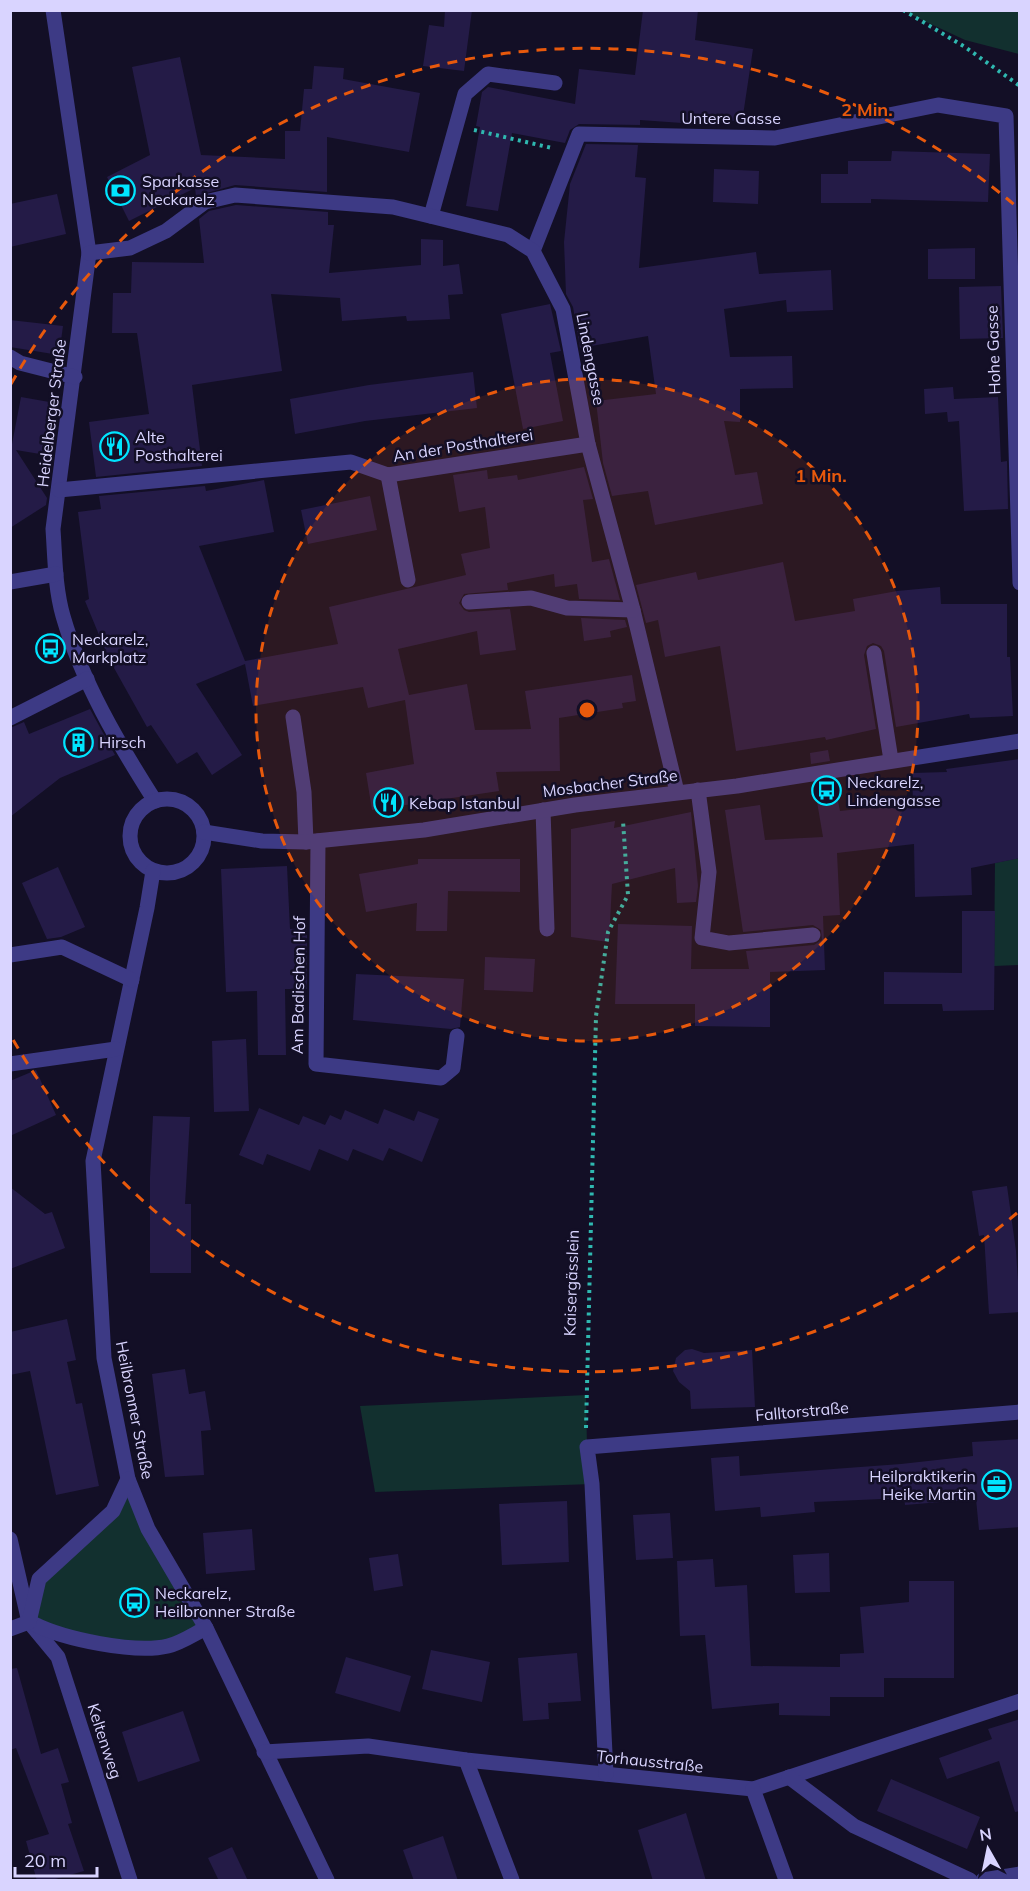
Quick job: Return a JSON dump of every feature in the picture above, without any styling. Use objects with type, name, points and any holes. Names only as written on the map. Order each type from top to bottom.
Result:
[{"type":"street","name":"Heidelberger Straße","points":[[53,10],[89,253],[75,377],[53,529],[56,574],[63,615],[87,679],[124,754],[155,801]]},
{"type":"street","points":[[431,216],[465,94],[488,74],[555,83]]},
{"type":"street","name":"Untere Gasse","points":[[533,251],[579,134],[775,138],[938,105],[1006,116]]},
{"type":"street","name":"Hohe Gasse","points":[[1006,116],[1013,233],[1020,583]]},
{"type":"street","points":[[89,253],[130,248],[166,231],[205,202],[235,195],[393,207],[508,235],[533,251]]},
{"type":"street","name":"Lindengasse","points":[[533,251],[563,309],[588,444],[633,610],[676,792]]},
{"type":"street","points":[[10,357],[20,363],[75,377]]},
{"type":"street","name":"An der Posthalterei","points":[[59,490],[351,462],[388,475],[588,444]]},
{"type":"street","points":[[388,475],[408,580]]},
{"type":"street","points":[[10,582],[56,574]]},
{"type":"street","points":[[470,602],[531,598],[567,608],[633,610]]},
{"type":"street","points":[[874,653],[891,760]]},
{"type":"street","points":[[10,718],[87,679]]},
{"type":"street","points":[[293,717],[312,841]]},
{"type":"street","name":"Mosbacher Straße","points":[[204,832],[261,841],[312,841],[424,830],[543,810],[698,790],[1020,741]]},
{"type":"street","points":[[698,790],[709,872],[702,938],[729,942],[813,935]]},
{"type":"street","points":[[176,800],[188,805],[197,815],[204,832],[199,856],[190,866],[180,871],[153,871],[137,859],[129,837],[131,825],[139,811],[155,801],[176,800]]},
{"type":"street","points":[[543,810],[547,929]]},
{"type":"street","name":"Am Badischen Hof","points":[[312,841],[316,1064],[441,1078],[453,1068],[457,1036]]},
{"type":"street","name":"Heilbronner Straße","points":[[153,871],[93,1161],[104,1358],[128,1479],[148,1529],[207,1628],[327,1881]]},
{"type":"street","points":[[10,955],[62,947],[132,980]]},
{"type":"street","points":[[10,1064],[116,1049]]},
{"type":"street","name":"Falltorstraße","points":[[587,1447],[1020,1412]]},
{"type":"street","points":[[587,1447],[592,1484],[606,1774]]},
{"type":"street","points":[[29,1622],[39,1579],[113,1511],[128,1479]]},
{"type":"street","points":[[10,1539],[29,1622]]},
{"type":"street","points":[[10,1629],[29,1622],[48,1631],[77,1639],[140,1648],[171,1646],[207,1628]]},
{"type":"street","name":"Keltenweg","points":[[29,1622],[58,1657],[130,1881]]},
{"type":"street","name":"Torhausstraße","points":[[264,1752],[368,1746],[466,1760],[753,1789],[1020,1701]]},
{"type":"street","points":[[466,1760],[512,1881]]},
{"type":"street","points":[[789,1777],[854,1826],[970,1881]]},
{"type":"street","points":[[753,1789],[786,1881]]},
{"type":"street","points":[[982,1881],[1020,1874]]},
{"type":"path","points":[[903,10],[924,20],[1020,86]]},
{"type":"path","points":[[456,126],[572,153]]},
{"type":"path","name":"Kaisergässlein","points":[[587,1447],[596,1016],[608,932],[628,895],[621,799]]},
{"type":"green space","points":[[903,11],[1019,11],[1019,54],[965,40]]},
{"type":"green space","points":[[1019,858],[1019,965],[994,966],[995,863]]},
{"type":"green space","points":[[586,1395],[587,1447],[592,1484],[375,1492],[360,1406]]},
{"type":"green space","points":[[128,1479],[206,1628],[155,1648],[29,1622],[39,1579],[113,1511]]},
{"type":"building","points":[[445,10],[472,10],[464,71],[423,66],[429,25],[444,27]]},
{"type":"building","points":[[643,10],[698,10],[695,40],[753,49],[742,122],[697,116],[696,124],[640,120],[640,125],[579,124],[570,130],[565,143],[512,133],[498,211],[466,206],[480,127],[476,126],[482,92],[488,87],[575,104],[579,69],[635,75]]},
{"type":"building","points":[[180,57],[201,155],[285,159],[285,131],[300,131],[304,89],[312,89],[314,66],[344,68],[343,79],[420,93],[409,152],[327,137],[327,192],[235,185],[196,196],[195,188],[129,221],[107,177],[150,155],[132,67]]},
{"type":"building","points":[[586,144],[638,145],[635,177],[646,178],[639,268],[756,252],[759,274],[831,270],[833,310],[787,312],[786,300],[724,309],[730,357],[792,356],[793,388],[740,389],[740,422],[724,421],[735,475],[757,472],[763,504],[655,525],[648,491],[612,496],[603,463],[596,401],[656,394],[648,336],[580,348],[573,307],[566,294],[564,242],[570,184]]},
{"type":"building","points":[[892,151],[990,154],[988,202],[871,199],[871,203],[821,203],[821,174],[848,174],[848,161],[891,161]]},
{"type":"building","points":[[714,169],[759,171],[758,204],[713,202]]},
{"type":"building","points":[[57,194],[66,234],[10,247],[10,204]]},
{"type":"building","points":[[236,205],[328,212],[328,225],[334,225],[329,273],[421,265],[421,239],[443,240],[443,266],[459,264],[463,294],[448,295],[450,319],[407,321],[406,316],[342,321],[340,298],[271,294],[282,371],[192,385],[202,466],[96,477],[89,422],[149,414],[137,333],[112,333],[113,293],[131,293],[132,262],[204,263],[199,219],[209,211]]},
{"type":"building","points":[[975,248],[975,279],[928,279],[928,249]]},
{"type":"building","points":[[1001,286],[1003,338],[960,339],[959,287]]},
{"type":"building","points":[[550,304],[561,351],[550,353],[563,421],[523,429],[501,314]]},
{"type":"building","points":[[10,320],[63,326],[59,355],[10,347]]},
{"type":"building","points":[[473,372],[477,408],[365,421],[295,434],[290,399],[369,385]]},
{"type":"building","points":[[953,387],[954,399],[998,397],[1001,462],[1007,461],[1008,509],[964,511],[959,421],[948,422],[947,412],[925,414],[924,389]]},
{"type":"building","points":[[21,397],[55,403],[46,455],[16,450],[47,498],[46,505],[10,528],[10,441],[12,444]]},
{"type":"building","points":[[584,467],[593,499],[583,500],[592,562],[609,559],[620,600],[579,599],[577,584],[555,587],[554,574],[507,583],[508,590],[464,594],[459,603],[464,610],[469,612],[510,609],[516,650],[480,655],[477,631],[398,649],[409,695],[467,684],[475,730],[531,729],[525,691],[632,675],[636,701],[622,703],[623,708],[559,718],[560,771],[496,772],[499,791],[372,810],[366,773],[414,764],[405,700],[368,708],[363,687],[253,706],[245,664],[196,684],[242,755],[212,775],[197,752],[177,764],[151,725],[147,727],[109,659],[85,601],[89,599],[78,512],[101,509],[99,496],[205,486],[206,491],[264,480],[274,532],[199,546],[245,661],[338,644],[329,607],[466,575],[461,554],[490,548],[485,507],[459,512],[453,475],[487,470],[488,479],[517,475],[518,480]]},
{"type":"building","points":[[370,496],[377,530],[308,544],[301,510]]},
{"type":"building","points":[[783,562],[795,621],[855,611],[853,599],[897,591],[940,587],[941,604],[1007,604],[1007,657],[1010,657],[1013,716],[970,718],[969,714],[896,727],[884,651],[881,646],[873,643],[867,646],[864,655],[876,729],[826,740],[825,737],[736,751],[720,646],[665,657],[658,620],[646,623],[636,585],[696,572],[698,580]]},
{"type":"building","points":[[581,618],[625,620],[627,627],[610,631],[611,637],[584,641]]},
{"type":"building","points":[[90,709],[115,755],[60,778],[10,817],[10,728],[24,722],[29,734]]},
{"type":"building","points":[[828,750],[830,761],[811,764],[810,753]]},
{"type":"building","points":[[1020,759],[1020,858],[971,868],[972,895],[915,897],[914,844],[837,853],[840,915],[823,916],[825,970],[770,972],[770,1027],[695,1026],[695,1004],[615,1004],[618,924],[692,926],[691,969],[749,969],[746,951],[814,945],[822,940],[821,930],[813,925],[743,932],[725,810],[760,805],[765,840],[823,837],[814,784],[834,780],[840,811],[913,803],[912,773],[947,772],[946,769]]},
{"type":"building","points":[[691,812],[698,886],[696,902],[677,903],[675,868],[612,884],[609,942],[571,937],[571,829],[615,821],[614,828]]},
{"type":"building","points":[[418,859],[520,859],[520,892],[448,891],[447,931],[416,931],[417,903],[366,912],[359,874],[418,864]]},
{"type":"building","points":[[287,866],[290,929],[307,928],[307,989],[285,989],[286,1055],[258,1055],[257,991],[226,992],[221,869]]},
{"type":"building","points":[[58,867],[85,927],[61,937],[47,939],[22,883]]},
{"type":"building","points":[[962,911],[995,911],[994,1010],[943,1011],[942,1004],[884,1004],[884,972],[962,973]]},
{"type":"building","points":[[485,957],[535,959],[533,992],[484,990]]},
{"type":"building","points":[[356,974],[464,979],[460,1027],[451,1029],[353,1020]]},
{"type":"building","points":[[246,1039],[249,1111],[214,1112],[212,1041]]},
{"type":"building","points":[[36,1070],[56,1115],[10,1136],[10,1081]]},
{"type":"building","points":[[259,1108],[299,1125],[303,1116],[325,1125],[330,1115],[341,1120],[345,1110],[378,1124],[384,1109],[414,1121],[418,1111],[439,1119],[422,1162],[389,1148],[383,1161],[353,1149],[348,1161],[319,1149],[310,1171],[267,1154],[263,1165],[239,1155]]},
{"type":"building","points":[[153,1116],[190,1117],[185,1204],[191,1204],[191,1273],[150,1273],[150,1177]]},
{"type":"building","points":[[1007,1186],[1016,1251],[1020,1312],[989,1314],[984,1235],[979,1236],[972,1191]]},
{"type":"building","points":[[10,1187],[45,1214],[52,1212],[65,1248],[10,1269]]},
{"type":"building","points":[[67,1319],[76,1360],[67,1362],[76,1404],[82,1403],[99,1486],[56,1495],[30,1371],[10,1375],[10,1332]]},
{"type":"building","points":[[692,1349],[704,1353],[752,1350],[755,1407],[691,1409],[690,1391],[679,1382],[673,1371],[676,1358],[685,1350]]},
{"type":"building","points":[[185,1369],[189,1394],[205,1391],[211,1430],[201,1431],[204,1475],[165,1477],[152,1374]]},
{"type":"building","points":[[1020,1439],[1020,1527],[979,1530],[976,1499],[905,1505],[904,1498],[814,1502],[815,1512],[761,1517],[760,1507],[715,1511],[711,1458],[739,1456],[740,1476],[901,1464],[973,1456],[972,1442]]},
{"type":"building","points":[[567,1501],[569,1562],[502,1565],[499,1504]]},
{"type":"building","points":[[670,1513],[673,1558],[636,1560],[633,1515]]},
{"type":"building","points":[[252,1529],[255,1570],[206,1574],[203,1533]]},
{"type":"building","points":[[829,1553],[830,1592],[795,1593],[793,1555]]},
{"type":"building","points":[[398,1554],[403,1586],[374,1591],[369,1558]]},
{"type":"building","points":[[713,1559],[715,1587],[747,1585],[751,1666],[840,1667],[840,1654],[864,1653],[860,1607],[909,1602],[909,1581],[954,1581],[954,1678],[884,1678],[884,1697],[830,1697],[830,1716],[779,1715],[779,1703],[712,1709],[705,1635],[680,1636],[677,1561]]},
{"type":"building","points":[[431,1650],[490,1662],[482,1702],[422,1689]]},
{"type":"building","points":[[577,1653],[581,1701],[548,1703],[549,1719],[523,1721],[518,1658]]},
{"type":"building","points":[[346,1657],[411,1676],[400,1712],[335,1693]]},
{"type":"building","points":[[17,1668],[41,1754],[58,1748],[69,1782],[61,1784],[72,1823],[68,1824],[84,1871],[48,1881],[37,1881],[26,1841],[49,1834],[16,1748],[10,1750],[10,1669]]},
{"type":"building","points":[[183,1711],[200,1761],[138,1782],[122,1732]]},
{"type":"building","points":[[1020,1719],[1020,1811],[1015,1812],[999,1761],[947,1779],[939,1758],[992,1739],[988,1729]]},
{"type":"building","points":[[891,1779],[980,1817],[967,1849],[877,1811]]},
{"type":"building","points":[[686,1813],[706,1881],[653,1881],[638,1830]]},
{"type":"building","points":[[443,1836],[458,1881],[414,1881],[403,1850]]},
{"type":"building","points":[[232,1847],[248,1881],[219,1881],[208,1858]]},
{"type":"place","name":"Sparkasse Neckarelz","points":[[121,190]]},
{"type":"place","name":"Alte Posthalterei","points":[[114,446]]},
{"type":"place","name":"Neckarelz, Markplatz","points":[[51,648]]},
{"type":"place","name":"Hirsch","points":[[78,742]]},
{"type":"place","name":"Neckarelz, Lindengasse","points":[[826,791]]},
{"type":"place","name":"Kebap Istanbul","points":[[388,803]]},
{"type":"place","name":"Heilpraktikerin Heike Martin","points":[[997,1485]]},
{"type":"place","name":"Neckarelz, Heilbronner Straße","points":[[134,1602]]}]
